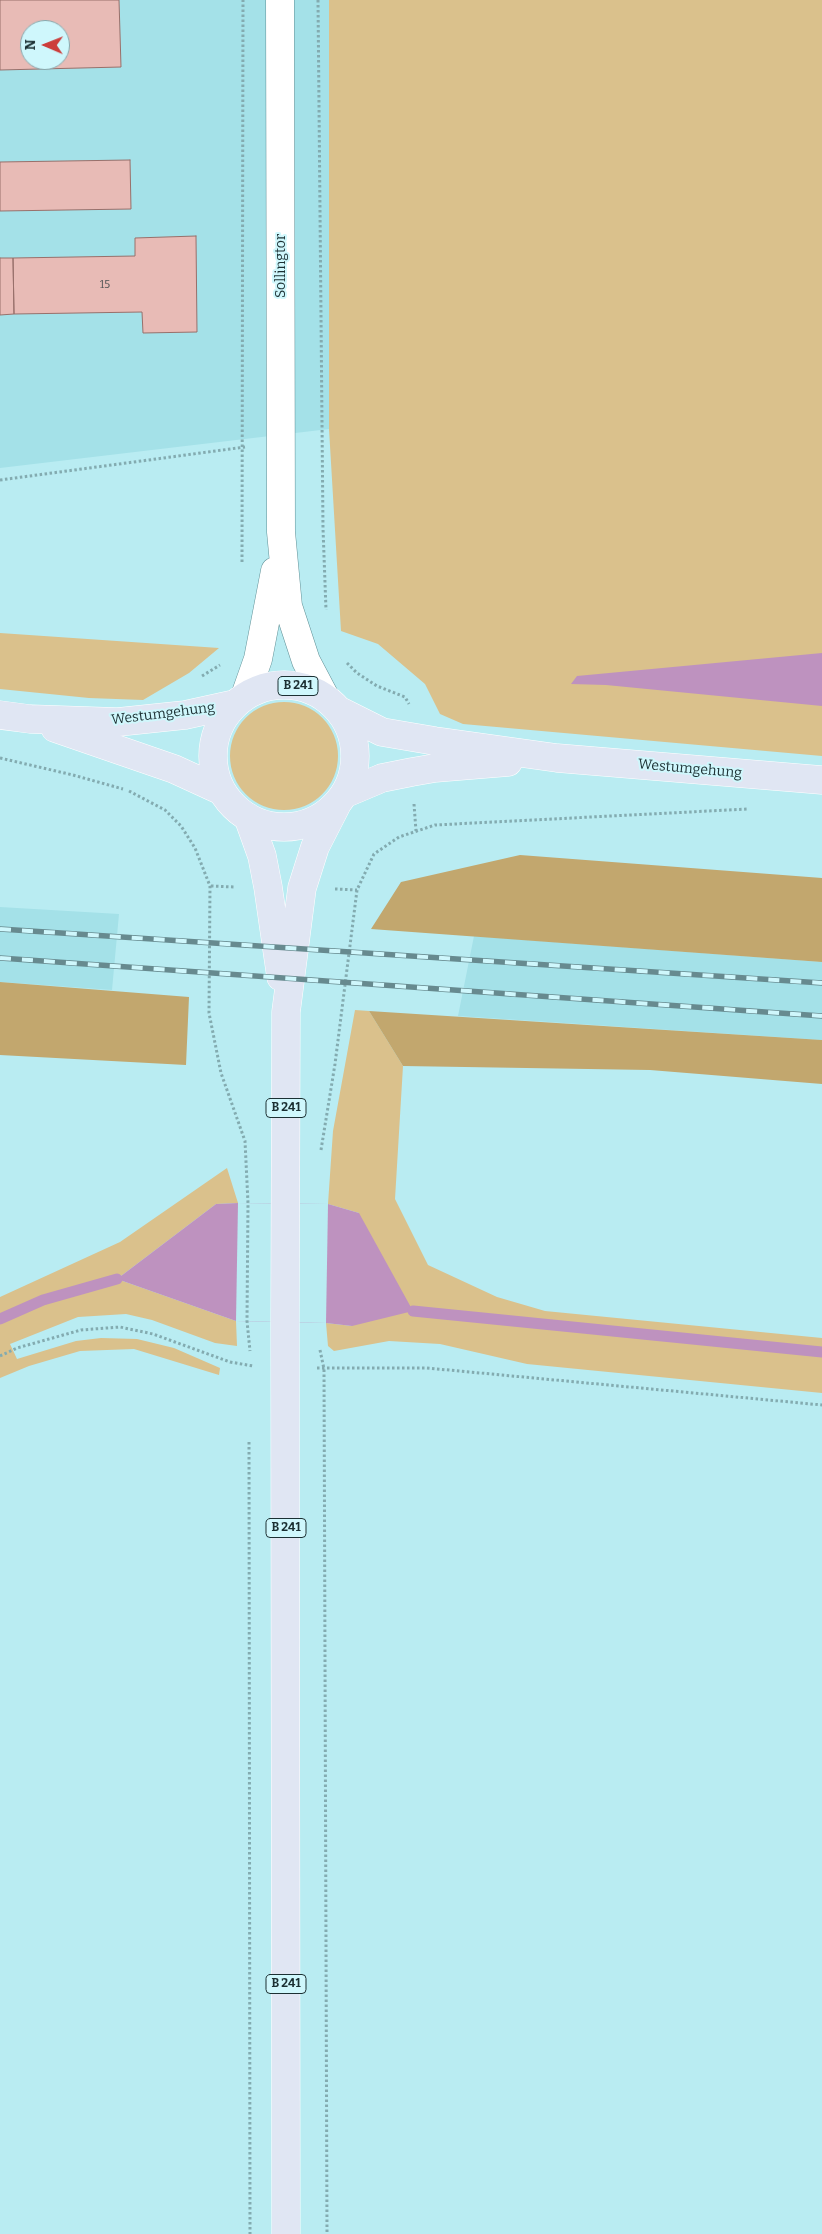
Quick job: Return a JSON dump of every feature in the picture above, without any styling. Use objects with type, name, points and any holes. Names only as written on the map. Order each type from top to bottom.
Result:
[{"type":"main road","name":"Sollingtor","points":[[280,0],[281,532],[288,606],[306,661],[333,704]]},
{"type":"main road","name":"Sollingtor","points":[[240,700],[260,650],[271,598],[281,532]]},
{"type":"main road","name":"B 241","points":[[286,2234],[284,1322],[286,1012],[302,888],[315,847],[341,799],[353,774],[356,752],[351,730],[333,704],[306,688],[285,684],[264,687],[240,700],[220,723],[214,746],[214,769],[222,791],[234,806],[248,817],[271,826],[295,826],[318,819],[341,799]]},
{"type":"main road","name":"Westumgehung","points":[[0,715],[30,719],[118,722],[185,714],[240,700]]},
{"type":"main road","name":"Westumgehung","points":[[333,704],[382,732],[557,758],[822,780]]},
{"type":"main road","name":"Westumgehung","points":[[30,719],[174,769],[222,791]]},
{"type":"main road","name":"Westumgehung","points":[[341,799],[382,778],[434,768],[557,758]]},
{"type":"main road","name":"B 241","points":[[248,817],[262,856],[286,1012]]},
{"type":"path","points":[[242,564],[244,448],[244,0]]},
{"type":"path","points":[[318,0],[323,528],[327,616]]},
{"type":"path","points":[[0,480],[282,443]]},
{"type":"path","points":[[345,661],[357,673],[392,691]]},
{"type":"path","points":[[199,678],[222,664]]},
{"type":"path","points":[[0,758],[130,791],[165,810],[181,826],[195,848],[210,886],[209,1013],[221,1073],[245,1141],[248,1203],[247,1321],[251,1375]]},
{"type":"path","points":[[320,1160],[356,914],[357,890],[374,854],[398,836],[435,825],[751,809]]},
{"type":"path","points":[[0,1356],[18,1348],[81,1330],[120,1327],[152,1334],[230,1362],[251,1366],[285,1368],[427,1368],[822,1404]]},
{"type":"path","points":[[324,1368],[327,2234]]},
{"type":"path","points":[[250,1433],[250,2234]]},
{"type":"shaded area","points":[[0,0],[329,0],[329,429],[0,468]]},
{"type":"shaded area","points":[[329,0],[822,0],[822,756],[463,724],[440,714],[425,684],[378,644],[341,631],[329,429]]},
{"type":"shaded area","points":[[0,633],[219,648],[189,673],[143,700],[89,698],[0,689]]},
{"type":"shaded area","points":[[822,653],[822,706],[606,685],[571,684],[577,676]]},
{"type":"shaded area","points":[[284,702],[305,706],[322,718],[334,735],[338,756],[334,777],[322,794],[305,806],[284,810],[263,806],[246,794],[234,777],[230,756],[234,735],[246,718],[263,706]]},
{"type":"shaded area","points":[[520,855],[822,878],[822,962],[371,929],[401,882]]},
{"type":"shaded area","points":[[0,907],[119,914],[112,990],[0,982]]},
{"type":"shaded area","points":[[474,936],[822,962],[822,1040],[458,1016]]},
{"type":"shaded area","points":[[0,982],[189,997],[186,1065],[0,1055]]},
{"type":"shaded area","points":[[355,1010],[369,1011],[403,1066],[395,1199],[428,1265],[497,1297],[545,1311],[822,1338],[822,1393],[527,1364],[440,1344],[389,1341],[334,1351],[328,1346],[326,1323],[352,1326],[359,1213],[328,1204],[333,1131]]},
{"type":"shaded area","points":[[369,1011],[822,1040],[822,1084],[650,1070],[403,1066]]},
{"type":"shaded area","points":[[227,1168],[238,1203],[216,1204],[117,1279],[236,1321],[237,1346],[215,1343],[152,1320],[126,1314],[78,1317],[10,1344],[17,1359],[76,1341],[101,1338],[137,1339],[174,1348],[220,1368],[219,1375],[134,1349],[80,1351],[29,1366],[0,1378],[0,1297],[120,1242]]},
{"type":"shaded area","points":[[216,1204],[328,1204],[359,1213],[413,1311],[352,1326],[326,1323],[236,1321],[117,1279]]},
{"type":"pier","points":[[238,1203],[328,1204],[326,1323],[236,1321]]},
{"type":"building","points":[[0,0],[119,0],[121,67],[70,68],[70,20],[20,20],[20,70],[0,70]]},
{"type":"building","points":[[130,160],[131,209],[0,211],[0,162]]},
{"type":"building","points":[[196,236],[197,332],[143,333],[142,312],[14,314],[13,258],[135,256],[135,238]]},
{"type":"building","points":[[0,258],[13,258],[14,314],[0,315]]},
{"type":"waterway","points":[[0,1319],[43,1300],[117,1279]]},
{"type":"waterway","points":[[413,1311],[822,1352]]},
{"type":"railway","points":[[0,929],[822,983]]},
{"type":"railway","points":[[0,958],[822,1016]]}]
